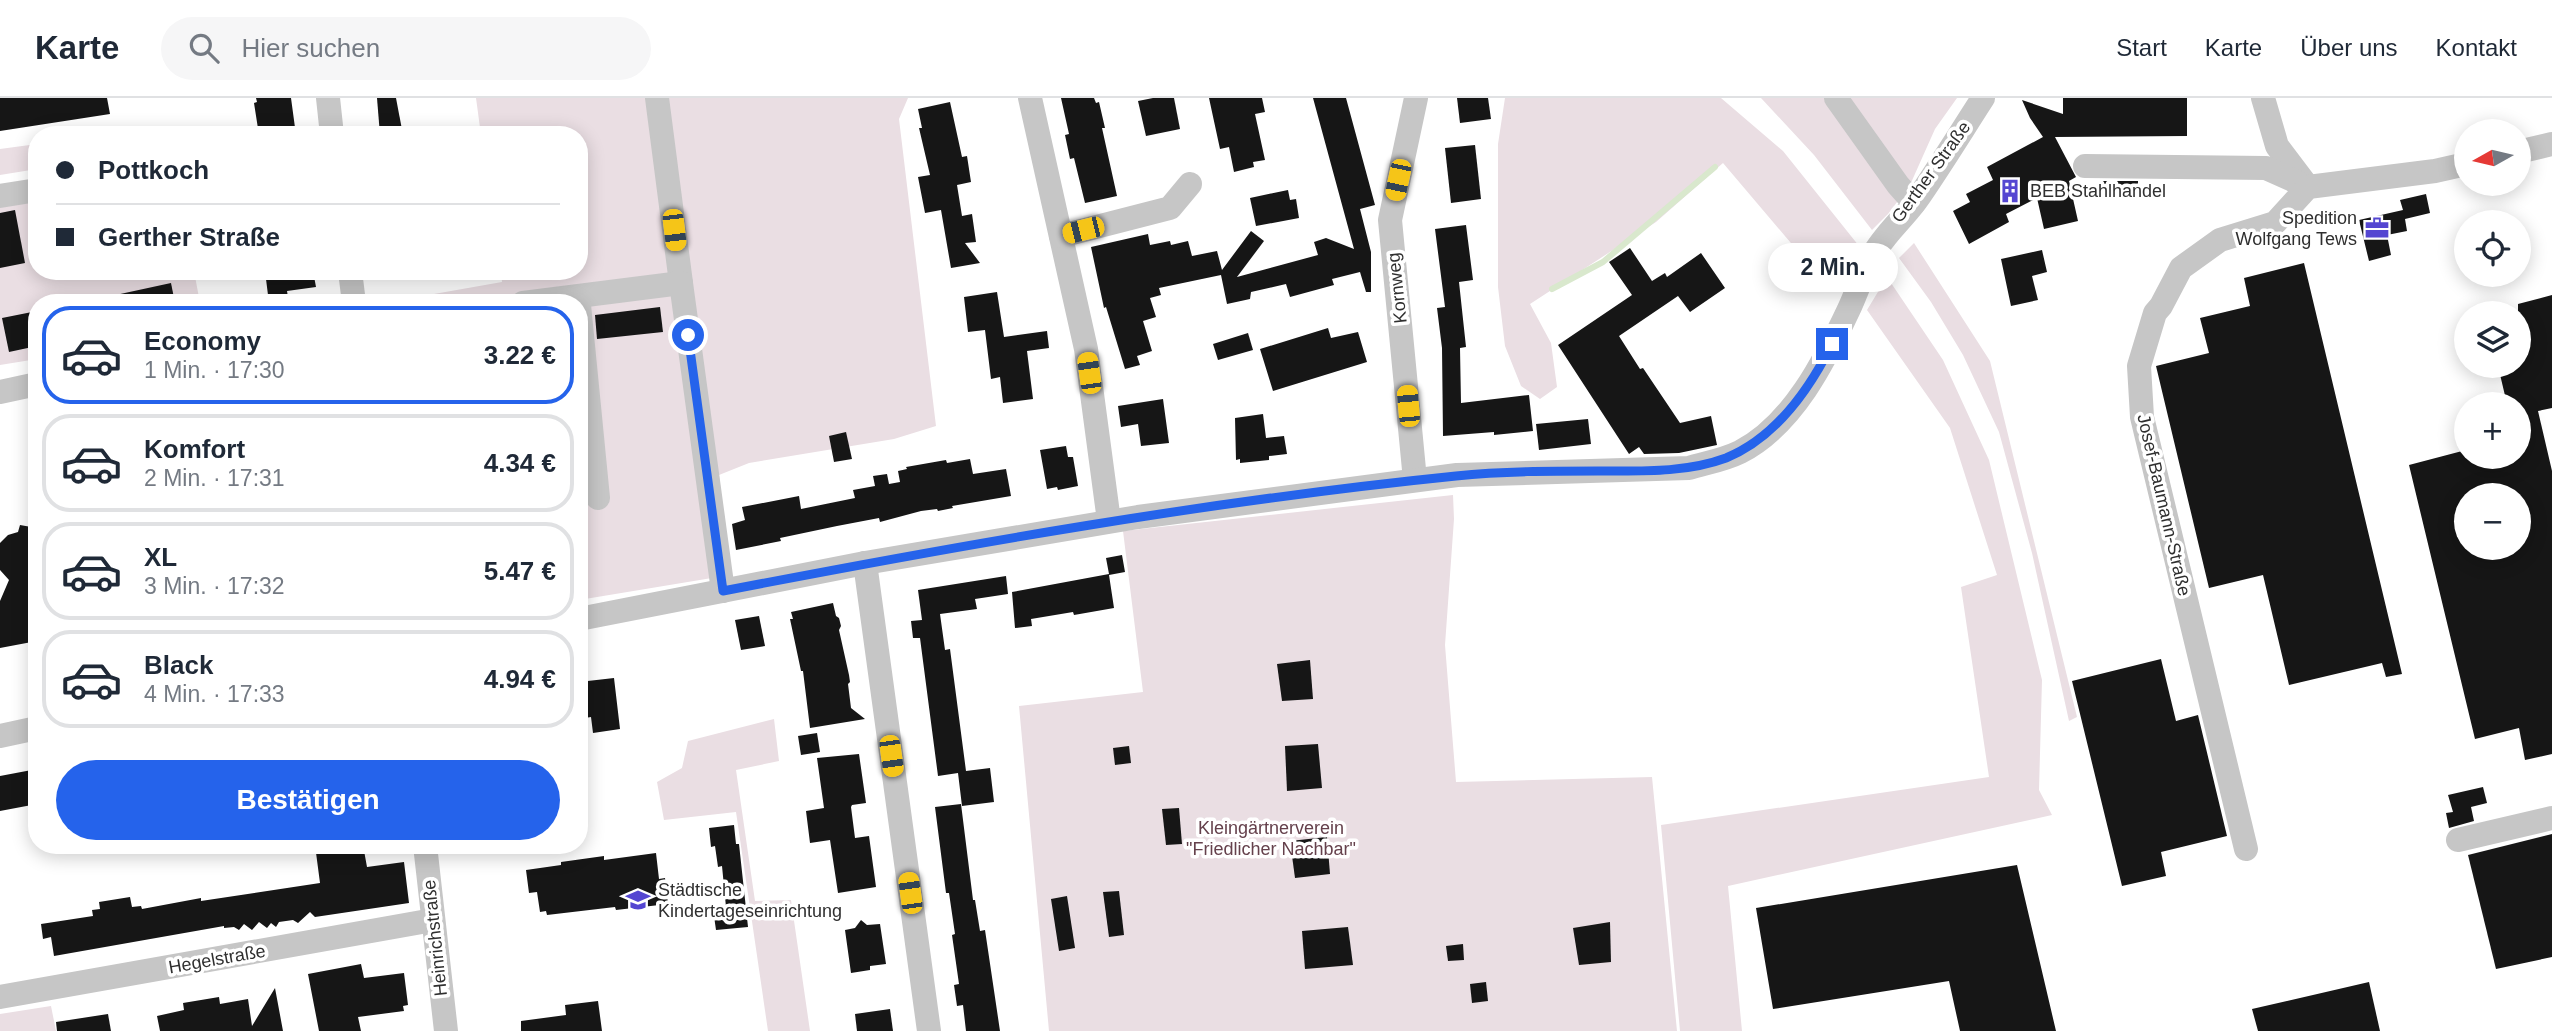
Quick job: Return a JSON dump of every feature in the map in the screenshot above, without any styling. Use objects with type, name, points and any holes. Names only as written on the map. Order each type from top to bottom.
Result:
[{"type":"street","points":[[328,98],[331,126]]},
{"type":"street","points":[[657,98],[723,591]]},
{"type":"street","points":[[1030,98],[1086,349],[1109,521]]},
{"type":"street","name":"Kornweg","points":[[1415,480],[1390,220],[1416,98]]},
{"type":"street","points":[[1836,98],[1898,185],[1914,203]]},
{"type":"street","name":"Gerther Straße","points":[[588,616],[864,563],[1109,521],[1415,480],[1491,473],[1630,472],[1689,468],[1723,459],[1742,451],[1786,414],[1806,389],[1849,309],[1871,257],[1888,232],[1914,203],[1983,98]]},
{"type":"street","points":[[2263,98],[2277,146],[2308,187]]},
{"type":"street","points":[[2531,149],[2552,144]]},
{"type":"street","points":[[2085,166],[2266,168],[2308,187],[2454,167]]},
{"type":"street","points":[[1061,236],[1170,208],[1190,184]]},
{"type":"street","name":"Josef-Baumann-Straße","points":[[2246,849],[2142,417],[2139,366],[2155,313],[2181,268],[2220,240],[2275,223],[2308,187]]},
{"type":"street","points":[[0,196],[28,191]]},
{"type":"street","points":[[588,300],[681,283]]},
{"type":"street","points":[[0,392],[28,386]]},
{"type":"street","points":[[588,395],[598,498]]},
{"type":"street","points":[[864,563],[929,1031]]},
{"type":"street","points":[[0,736],[28,730]]},
{"type":"street","points":[[2458,840],[2552,818]]},
{"type":"street","name":"Heinrichstraße","points":[[426,854],[446,1031]]},
{"type":"street","name":"Hegelstraße","points":[[0,997],[433,920]]},
{"type":"green space","points":[[476,98],[908,98],[899,119],[936,426],[894,439],[749,463],[719,475],[730,575],[588,599],[588,294],[434,294],[502,280],[588,280],[588,126],[480,126]]},
{"type":"green space","points":[[1505,98],[1721,98],[1783,151],[1859,246],[1851,276],[1829,288],[1723,163],[1656,222],[1530,304],[1551,343],[1557,387],[1540,399],[1521,386],[1505,346],[1498,287],[1498,144]]},
{"type":"green space","points":[[1761,98],[1957,98],[1935,129],[1910,185],[1872,230],[1814,155]]},
{"type":"green space","points":[[28,145],[28,170],[0,175],[0,149]]},
{"type":"green space","points":[[28,201],[28,280],[196,280],[198,294],[28,294],[28,360],[0,365],[0,206]]},
{"type":"green space","points":[[1914,243],[1990,361],[2077,717],[2069,721],[2032,553],[1999,432],[1963,355],[1931,302],[1899,258]]},
{"type":"green space","points":[[1887,277],[1943,360],[1989,460],[2042,680],[2039,790],[2052,815],[1728,886],[1742,1031],[1680,1031],[1661,825],[1989,777],[1961,587],[1997,575],[1950,428],[1867,310]]},
{"type":"green space","name":"Kleingärtnerverein \"Friedlicher Nachbar\"","points":[[1453,495],[1454,519],[1445,645],[1456,782],[1652,777],[1677,1031],[1049,1031],[1019,706],[1143,692],[1123,531]]},
{"type":"green space","points":[[774,719],[779,761],[736,770],[755,901],[791,900],[810,1031],[768,1031],[736,812],[664,820],[657,782],[682,768],[688,741]]},
{"type":"green space","points":[[51,1006],[56,1031],[0,1031],[0,1014]]},
{"type":"building","points":[[0,98],[107,98],[110,114],[0,131]]},
{"type":"building","points":[[256,98],[291,98],[295,126],[258,126],[254,103],[257,102]]},
{"type":"building","points":[[377,98],[396,98],[401,126],[379,126]]},
{"type":"building","points":[[1061,98],[1094,98],[1096,103],[1099,102],[1117,196],[1085,203],[1074,158],[1070,159],[1065,135],[1069,134]]},
{"type":"building","points":[[1174,98],[1180,129],[1146,136],[1138,101]]},
{"type":"building","points":[[1209,98],[1262,98],[1265,112],[1255,114],[1265,160],[1253,162],[1254,167],[1234,172],[1229,147],[1220,149]]},
{"type":"building","points":[[1313,98],[1346,98],[1375,205],[1360,209],[1371,252],[1371,292],[1366,292],[1360,272],[1332,279],[1334,285],[1290,297],[1286,284],[1251,292],[1250,299],[1227,304],[1221,275],[1159,288],[1161,295],[1150,298],[1156,317],[1143,321],[1152,351],[1137,356],[1140,365],[1125,369],[1106,307],[1104,308],[1091,247],[1148,234],[1150,245],[1170,241],[1171,245],[1188,241],[1192,256],[1217,251],[1222,270],[1251,231],[1264,241],[1237,277],[1318,255],[1314,242],[1326,238],[1354,249]]},
{"type":"building","points":[[1457,98],[1488,98],[1491,119],[1460,123]]},
{"type":"building","points":[[2063,98],[2187,98],[2187,136],[2055,137],[2076,177],[2069,181],[2078,221],[2044,229],[2037,198],[2006,214],[2009,222],[1969,244],[1953,211],[1970,202],[1966,194],[1993,180],[1987,167],[2043,137],[2022,100],[2063,114]]},
{"type":"building","points":[[950,102],[962,157],[967,156],[971,182],[957,185],[962,216],[972,214],[976,242],[965,243],[980,263],[951,268],[941,210],[925,213],[918,177],[930,175],[919,128],[922,128],[918,109]]},
{"type":"building","points":[[1475,145],[1481,199],[1451,203],[1445,148]]},
{"type":"building","points":[[2102,181],[2138,181],[2138,191],[2101,190]]},
{"type":"building","points":[[1288,190],[1290,200],[1296,199],[1299,218],[1256,226],[1250,198]]},
{"type":"building","points":[[2426,194],[2430,213],[2405,219],[2407,231],[2387,235],[2391,255],[2369,261],[2359,220],[2403,210],[2400,200]]},
{"type":"building","points":[[15,210],[25,263],[0,268],[0,213]]},
{"type":"building","points":[[1466,225],[1473,280],[1459,282],[1466,347],[1460,348],[1461,403],[1529,395],[1533,431],[1443,436],[1442,348],[1437,308],[1445,307],[1435,229]]},
{"type":"building","points":[[1630,248],[1652,281],[1665,273],[1667,277],[1701,253],[1725,288],[1690,312],[1678,296],[1619,336],[1680,423],[1711,416],[1717,445],[1679,453],[1644,454],[1639,447],[1629,454],[1558,345],[1632,295],[1609,262]]},
{"type":"building","points":[[2042,250],[2047,272],[2032,276],[2038,300],[2011,306],[2001,259]]},
{"type":"building","points":[[2304,263],[2402,674],[2386,677],[2382,663],[2289,685],[2263,575],[2209,588],[2156,366],[2209,353],[2200,318],[2250,306],[2244,278]]},
{"type":"building","points":[[266,280],[315,280],[316,287],[287,291],[288,294],[268,294]]},
{"type":"building","points":[[171,283],[173,294],[120,294]]},
{"type":"building","points":[[997,292],[1004,337],[1047,331],[1049,348],[1027,351],[1033,399],[1003,403],[1000,377],[991,379],[985,330],[968,332],[964,297]]},
{"type":"building","points":[[2552,295],[2552,408],[2538,411],[2552,471],[2552,754],[2525,760],[2519,728],[2475,739],[2409,465],[2454,453],[2454,469],[2531,469],[2531,392],[2504,392],[2501,378],[2531,378],[2529,301]]},
{"type":"building","points":[[660,307],[663,332],[597,339],[595,315]]},
{"type":"building","points":[[28,313],[28,348],[9,352],[2,318]]},
{"type":"building","points":[[1328,328],[1331,338],[1358,332],[1367,362],[1273,391],[1260,349]]},
{"type":"building","points":[[1248,333],[1253,350],[1218,360],[1213,344]]},
{"type":"building","points":[[1163,399],[1169,443],[1141,446],[1138,424],[1121,427],[1118,406]]},
{"type":"building","points":[[1263,414],[1266,438],[1284,436],[1287,454],[1269,456],[1269,460],[1240,463],[1240,459],[1236,460],[1235,418]]},
{"type":"building","points":[[1588,419],[1591,444],[1539,450],[1536,424]]},
{"type":"building","points":[[846,432],[852,459],[834,462],[829,436]]},
{"type":"building","points":[[1066,446],[1068,457],[1073,457],[1078,486],[1047,489],[1040,450]]},
{"type":"building","points":[[970,459],[973,474],[1006,469],[1011,496],[938,511],[921,511],[880,522],[879,518],[837,526],[736,550],[732,524],[745,520],[742,507],[799,496],[801,509],[855,498],[853,490],[875,486],[873,476],[887,474],[889,484],[900,482],[898,471],[907,469],[906,467]]},
{"type":"building","points":[[20,525],[28,526],[28,643],[0,648],[0,601],[9,580],[0,570],[0,543],[8,535],[18,532]]},
{"type":"building","points":[[1122,555],[1125,572],[1109,575],[1114,608],[1031,619],[1032,626],[1015,628],[1012,592],[1109,574],[1106,558]]},
{"type":"building","points":[[1006,576],[1008,594],[975,599],[977,609],[940,614],[945,650],[950,649],[966,771],[990,768],[994,802],[962,806],[958,773],[938,776],[920,638],[913,638],[911,621],[922,620],[918,590]]},
{"type":"building","points":[[833,603],[841,626],[839,630],[849,675],[851,708],[865,719],[810,728],[803,671],[790,619],[793,619],[791,612]]},
{"type":"building","points":[[759,616],[765,646],[741,650],[735,620]]},
{"type":"building","points":[[2161,659],[2176,721],[2198,715],[2227,836],[2161,852],[2166,876],[2122,886],[2072,681]]},
{"type":"building","points":[[1310,660],[1313,699],[1282,701],[1277,664]]},
{"type":"building","points":[[614,678],[620,729],[593,733],[591,717],[588,718],[588,681]]},
{"type":"building","points":[[817,733],[820,752],[801,755],[798,736]]},
{"type":"building","points":[[1318,744],[1322,788],[1287,791],[1285,746]]},
{"type":"building","points":[[1129,746],[1131,763],[1115,765],[1113,748]]},
{"type":"building","points":[[859,754],[866,803],[851,807],[855,838],[869,836],[876,887],[838,893],[830,840],[810,843],[806,811],[824,808],[817,758]]},
{"type":"building","points":[[28,771],[28,806],[0,811],[0,776]]},
{"type":"building","points":[[2483,787],[2487,803],[2471,807],[2474,821],[2449,828],[2446,813],[2453,812],[2448,795]]},
{"type":"building","points":[[961,804],[973,900],[980,931],[985,930],[1000,1031],[966,1031],[963,1005],[957,1006],[954,985],[959,984],[952,935],[955,934],[949,893],[946,893],[935,807]]},
{"type":"building","points":[[1179,808],[1182,844],[1166,845],[1162,809]]},
{"type":"building","points":[[734,825],[736,844],[739,844],[748,927],[716,930],[713,909],[726,907],[722,866],[718,867],[715,846],[711,847],[709,828]]},
{"type":"building","points":[[2552,834],[2552,957],[2496,969],[2468,855]]},
{"type":"building","points":[[1327,837],[1330,874],[1295,878],[1290,841]]},
{"type":"building","points":[[656,853],[659,879],[665,878],[668,904],[547,915],[546,911],[540,912],[537,892],[529,893],[526,870],[604,856],[604,860]]},
{"type":"building","points":[[316,854],[365,854],[367,867],[404,862],[409,903],[315,917],[310,912],[298,923],[293,920],[279,922],[276,927],[271,923],[267,928],[259,922],[252,930],[244,924],[239,930],[224,926],[54,956],[51,937],[43,939],[41,924],[93,916],[92,910],[100,909],[99,902],[130,897],[132,907],[141,906],[142,909],[201,898],[201,901],[320,883]]},
{"type":"building","points":[[2017,865],[2056,1031],[1960,1031],[1949,981],[1773,1009],[1756,908]]},
{"type":"building","points":[[1119,891],[1124,935],[1109,937],[1103,892]]},
{"type":"building","points":[[1067,896],[1075,948],[1059,951],[1051,899]]},
{"type":"building","points":[[861,920],[867,925],[880,924],[886,964],[851,973],[845,930],[855,928]]},
{"type":"building","points":[[1610,922],[1611,962],[1579,965],[1573,928]]},
{"type":"building","points":[[1348,927],[1353,965],[1305,969],[1302,931]]},
{"type":"building","points":[[1463,944],[1464,960],[1448,961],[1446,946]]},
{"type":"building","points":[[361,964],[364,978],[404,973],[408,1005],[403,1006],[404,1011],[358,1017],[361,1031],[319,1031],[308,974]]},
{"type":"building","points":[[1486,982],[1488,1001],[1472,1003],[1470,984]]},
{"type":"building","points":[[2369,982],[2380,1031],[2258,1031],[2252,1009]]},
{"type":"building","points":[[275,988],[283,1031],[160,1031],[157,1016],[184,1010],[183,1003],[219,997],[220,1004],[248,999],[252,1026]]},
{"type":"building","points":[[598,1001],[602,1031],[521,1031],[521,1021],[566,1015],[565,1005]]},
{"type":"building","points":[[890,1009],[893,1031],[857,1031],[855,1014]]},
{"type":"building","points":[[108,1014],[111,1031],[57,1031],[56,1022]]},
{"type":"waterway","points":[[1552,289],[1603,262],[1715,167]]},
{"type":"place","name":"BEB Stahlhandel","points":[[2010,191]]},
{"type":"place","name":"Spedition Wolfgang Tews","points":[[2377,228]]},
{"type":"place","name":"Städtische Kindertageseinrichtung","points":[[638,900]]},
{"type":"route","points":[[688,335],[723,591],[864,563],[1109,521],[1457,475],[1566,471],[1630,472],[1689,468],[1723,459],[1758,440],[1786,414],[1806,389],[1832,344]]}]
